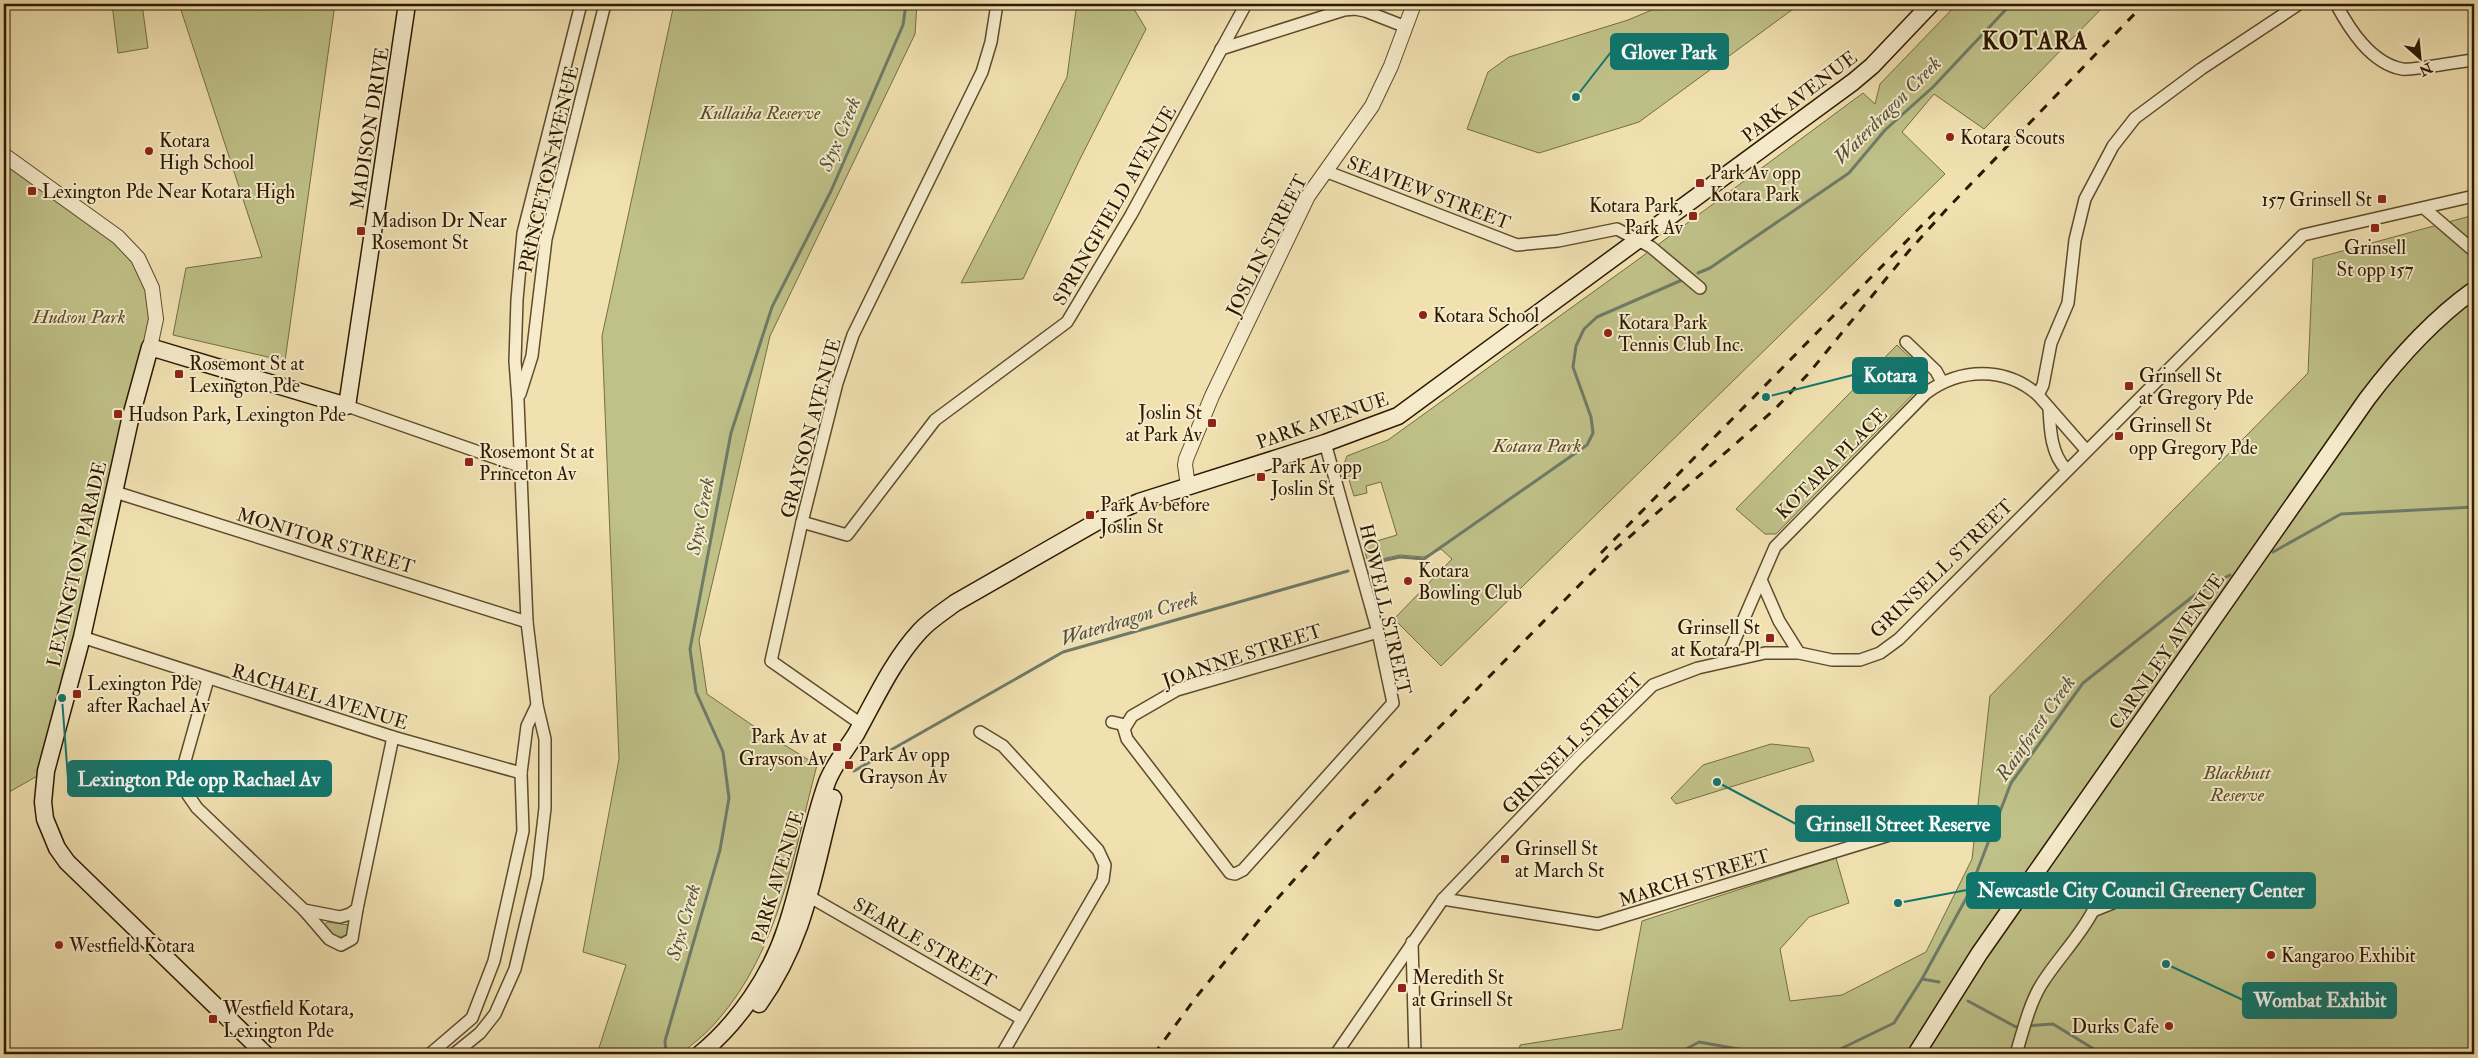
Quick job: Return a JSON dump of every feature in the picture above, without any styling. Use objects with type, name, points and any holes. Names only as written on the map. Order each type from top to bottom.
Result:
[{"type":"main road","name":"MADISON DRIVE","points":[[347,406],[408,4]]},
{"type":"main road","name":"PARK AVENUE","points":[[700,1054],[738,1015],[774,958],[786,928],[814,826],[833,767],[845,751],[902,654],[920,631],[934,618],[956,603],[1107,516],[1139,502],[1370,428],[1409,409],[1637,239],[1853,82],[1872,66],[1931,4]]},
{"type":"main road","name":"CARNLEY AVENUE","points":[[1916,1054],[1979,954],[2367,399],[2417,338],[2474,290]]},
{"type":"main road","points":[[150,347],[347,406]]},
{"type":"main road","name":"LEXINGTON PARADE","points":[[150,347],[130,420],[82,637],[46,771],[43,802],[45,819],[50,835],[67,862],[265,1054]]},
{"type":"main road","name":"PARK AVENUE","points":[[715,1054],[749,1018],[776,979],[789,953],[810,897],[845,751]]},
{"type":"main road","points":[[774,958],[785,943],[800,904],[810,897],[807,885],[815,842],[814,826]]},
{"type":"street","name":"PRINCETON AVENUE","points":[[454,1054],[480,1033],[495,1014],[515,969],[537,877],[545,808],[544,739],[537,705],[527,622],[515,361],[523,233],[580,4]]},
{"type":"street","name":"PRINCETON AVENUE","points":[[518,401],[532,356],[546,239],[605,4]]},
{"type":"street","name":"GRAYSON AVENUE","points":[[861,724],[771,661],[802,522],[837,383],[853,335],[982,72],[990,49],[997,4]]},
{"type":"street","name":"SPRINGFIELD AVENUE","points":[[802,522],[847,535],[935,420],[1067,322],[1131,215],[1246,4]]},
{"type":"street","name":"JOSLIN STREET","points":[[1188,486],[1185,465],[1197,429],[1308,196],[1372,106],[1382,87],[1414,4]]},
{"type":"street","points":[[2038,395],[2043,385],[2051,344],[2068,303],[2075,240],[2085,199],[2113,146],[2135,118],[2201,69],[2299,4]]},
{"type":"street","points":[[2336,4],[2360,39],[2379,61],[2403,69],[2474,60]]},
{"type":"street","points":[[1222,49],[1344,10],[1355,9],[1365,11],[1406,27]]},
{"type":"street","name":"LEXINGTON PARADE","points":[[4,155],[118,237],[138,258],[152,288],[156,319],[150,347]]},
{"type":"street","name":"SEAVIEW STREET","points":[[1325,171],[1517,244],[1558,241],[1617,229],[1637,239],[1686,275],[1700,288]]},
{"type":"street","name":"GRINSELL STREET","points":[[1336,1054],[1412,942],[1444,899],[1572,764],[1653,685],[1698,668],[1726,660],[1766,653],[1799,653],[1832,660],[1849,661],[1872,656],[1888,647],[1974,565],[2066,469],[2303,235],[2474,196]]},
{"type":"street","points":[[2424,208],[2474,251]]},
{"type":"street","points":[[1906,342],[1936,371],[1942,382]]},
{"type":"street","name":"KOTARA PLACE","points":[[1726,660],[1762,582],[1771,556],[1786,534],[1926,393],[1942,382],[1965,374],[1995,375],[2026,386],[2038,395],[2086,450]]},
{"type":"street","points":[[347,406],[519,466]]},
{"type":"street","points":[[2049,408],[2050,427],[2057,458],[2066,469]]},
{"type":"street","name":"HOWELL STREET","points":[[1125,725],[1127,739],[1226,871],[1236,874],[1243,870],[1394,703],[1378,632],[1325,443]]},
{"type":"street","name":"MONITOR STREET","points":[[115,492],[527,622]]},
{"type":"street","points":[[1762,582],[1780,620],[1799,653]]},
{"type":"street","name":"JOANNE STREET","points":[[1125,725],[1136,712],[1177,690],[1378,632]]},
{"type":"street","name":"RACHAEL AVENUE","points":[[82,637],[393,737],[521,773]]},
{"type":"street","points":[[208,679],[183,768],[188,795],[197,808],[304,910],[329,939],[341,945],[352,939],[393,737]]},
{"type":"street","points":[[430,1054],[472,1018],[494,961],[523,831],[521,773],[527,726],[537,705]]},
{"type":"street","points":[[1112,722],[1125,725]]},
{"type":"street","points":[[980,732],[1002,746],[1098,850],[1105,865],[1103,880],[1002,1054]]},
{"type":"street","name":"MARCH STREET","points":[[1444,899],[1598,924],[1929,823],[1951,823]]},
{"type":"street","name":"SEARLE STREET","points":[[810,897],[1022,1019]]},
{"type":"street","points":[[2016,1054],[2026,1019],[2041,985],[2084,928],[2093,911],[2113,903]]},
{"type":"street","points":[[304,910],[340,916],[350,914],[357,909]]},
{"type":"street","points":[[1412,942],[1415,1054]]},
{"type":"green space","points":[[112,4],[142,4],[148,48],[118,53]]},
{"type":"green space","points":[[179,4],[335,4],[285,361],[173,335],[186,268],[262,257]]},
{"type":"green space","name":"Kullaiba Reserve","points":[[674,4],[917,4],[915,34],[770,336],[699,640],[707,694],[752,725],[817,765],[782,899],[756,964],[738,993],[713,1025],[695,1042],[680,1054],[597,1054],[626,965],[583,952],[619,759],[602,336]]},
{"type":"green space","points":[[1092,4],[1131,4],[1146,29],[1079,161],[1023,279],[961,283],[1067,77],[1076,10]]},
{"type":"green space","points":[[1666,4],[1800,4],[1639,122],[1539,153],[1467,129],[1488,72],[1509,57],[1628,20]]},
{"type":"green space","name":"Kotara Park","points":[[1957,4],[2106,4],[1984,129],[1934,94],[1902,132],[1945,174],[1441,666],[1394,619],[1452,559],[1441,549],[1424,557],[1400,555],[1368,562],[1363,545],[1397,535],[1381,482],[1366,486],[1367,493],[1354,496],[1344,464],[1347,456],[1388,440],[1636,261],[1863,93],[1875,104],[1880,84]]},
{"type":"green space","name":"Hudson Park","points":[[4,155],[138,258],[156,319],[46,771],[4,795]]},
{"type":"green space","name":"Blackbutt Reserve","points":[[2474,215],[2474,1054],[1519,1054],[1520,1045],[1622,1029],[1642,921],[1836,858],[1849,903],[1809,917],[1780,949],[1790,1001],[1842,995],[1926,952],[1972,859],[1990,696],[2308,373],[2313,259]]},
{"type":"green space","points":[[1897,345],[1923,370],[1924,383],[1776,534],[1765,534],[1736,509]]},
{"type":"green space","points":[[1771,744],[1809,748],[1814,761],[1676,804],[1671,798],[1703,765]]},
{"type":"green space","points":[[327,922],[348,925],[350,929],[348,935],[344,937],[335,936],[324,926]]},
{"type":"waterway","name":"Styx Creek","points":[[666,1054],[665,1041],[720,850],[729,798],[723,752],[696,692],[690,649],[731,433],[772,307],[831,191],[903,25],[906,4]]},
{"type":"waterway","name":"Waterdragon Creek","points":[[1698,273],[1710,268],[1849,173],[1885,130],[1933,87],[2011,4]]},
{"type":"waterway","name":"Waterdragon Creek","points":[[1372,563],[1400,557],[1424,559],[1587,445],[1593,433],[1591,417],[1573,367],[1576,346],[1584,329],[1597,317],[1682,280]]},
{"type":"waterway","name":"Rainforest Creek","points":[[2273,552],[2341,514],[2474,507]]},
{"type":"waterway","name":"Waterdragon Creek","points":[[854,771],[1063,652],[1348,571]]},
{"type":"waterway","name":"Rainforest Creek","points":[[1830,1054],[1894,1023],[1922,979],[1968,895],[2011,783],[2083,683],[2196,594],[2230,575]]},
{"type":"waterway","points":[[1922,979],[1939,982]]},
{"type":"waterway","points":[[1968,1001],[2016,1027],[2020,1026]]},
{"type":"waterway","points":[[2026,1026],[2053,1024],[2102,1054]]},
{"type":"waterway","name":"Rainforest Creek","points":[[1677,1054],[1699,1042],[1766,1054]]},
{"type":"railway","points":[[1154,1054],[1197,996],[1268,909],[1344,824],[1609,555],[1775,409],[1809,373],[1908,252],[1945,211],[2144,4]]},
{"type":"railway","points":[[1601,553],[1937,210]]},
{"type":"place","name":"Glover Park","points":[[1576,97]]},
{"type":"place","name":"Kotara Scouts","points":[[1950,137]]},
{"type":"place","name":"Kotara High School","points":[[149,151]]},
{"type":"place","name":"Park Av opp Kotara Park","points":[[1700,183]]},
{"type":"place","name":"Lexington Pde Near Kotara High","points":[[32,191]]},
{"type":"place","name":"157 Grinsell St","points":[[2382,199]]},
{"type":"place","name":"Kotara Park, Park Av","points":[[1693,216]]},
{"type":"place","name":"Grinsell St opp 157","points":[[2375,228]]},
{"type":"place","name":"Madison Dr Near Rosemont St","points":[[361,231]]},
{"type":"place","name":"Kotara School","points":[[1423,315]]},
{"type":"place","name":"Kotara Park Tennis Club Inc.","points":[[1608,333]]},
{"type":"place","name":"Rosemont St at Lexington Pde","points":[[179,374]]},
{"type":"place","name":"Grinsell St at Gregory Pde","points":[[2129,386]]},
{"type":"place","name":"Kotara","points":[[1766,397]]},
{"type":"place","name":"Hudson Park, Lexington Pde","points":[[118,414]]},
{"type":"place","name":"Joslin St at Park Av","points":[[1212,423]]},
{"type":"place","name":"Grinsell St opp Gregory Pde","points":[[2119,436]]},
{"type":"place","name":"Rosemont St at Princeton Av","points":[[469,462]]},
{"type":"place","name":"Park Av opp Joslin St","points":[[1261,477]]},
{"type":"place","name":"Park Av before Joslin St","points":[[1090,515]]},
{"type":"place","name":"Kotara Bowling Club","points":[[1408,581]]},
{"type":"place","name":"Grinsell St at Kotara Pl","points":[[1770,638]]},
{"type":"place","name":"Lexington Pde after Rachael Av","points":[[77,694]]},
{"type":"place","name":"Lexington Pde opp Rachael Av","points":[[62,698]]},
{"type":"place","name":"Park Av at Grayson Av","points":[[837,747]]},
{"type":"place","name":"Park Av opp Grayson Av","points":[[849,765]]},
{"type":"place","name":"Grinsell Street Reserve","points":[[1717,782]]},
{"type":"place","name":"Grinsell St at March St","points":[[1505,859]]},
{"type":"place","name":"Newcastle City Council Greenery Center","points":[[1898,903]]},
{"type":"place","name":"Westfield Kotara","points":[[59,945]]},
{"type":"place","name":"Kangaroo Exhibit","points":[[2271,955]]},
{"type":"place","name":"Wombat Exhibit","points":[[2166,964]]},
{"type":"place","name":"Meredith St at Grinsell St","points":[[1402,988]]},
{"type":"place","name":"Westfield Kotara, Lexington Pde","points":[[213,1019]]},
{"type":"place","name":"Durks Cafe","points":[[2169,1026]]},
{"type":"district","name":"KOTARA","points":[[2035,41]]}]
